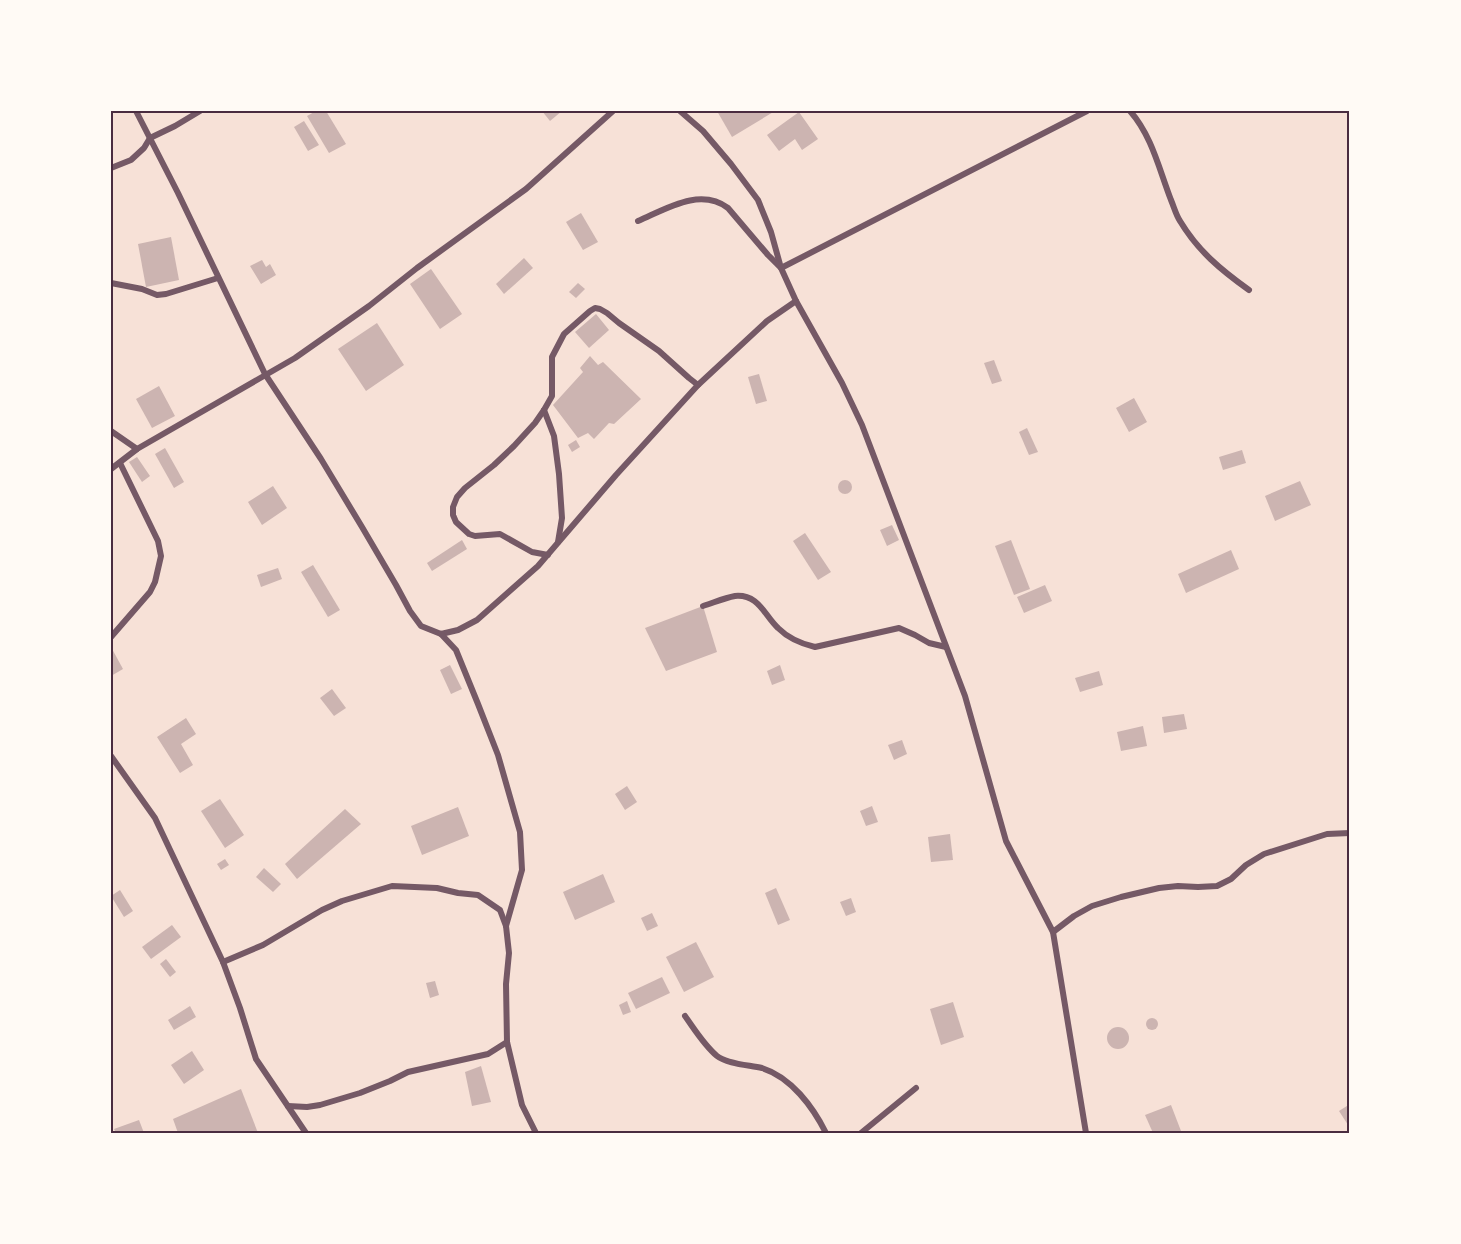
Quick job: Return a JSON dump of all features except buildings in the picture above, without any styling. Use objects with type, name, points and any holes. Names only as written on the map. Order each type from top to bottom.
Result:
[{"type":"street","points":[[136,111],[265,374],[321,459],[410,611],[421,626],[441,634],[456,650],[498,755],[520,832],[522,870],[506,926]]},
{"type":"street","points":[[111,168],[131,160],[144,148],[150,138],[200,111]]},
{"type":"street","points":[[111,469],[137,449],[295,357],[369,306],[526,189],[613,111]]},
{"type":"street","points":[[680,111],[703,131],[758,200],[771,232],[781,267],[796,301],[842,383],[862,425],[965,696],[1006,841],[1053,932],[1086,1133]]},
{"type":"street","points":[[781,267],[1087,111]]},
{"type":"street","points":[[1130,111],[1137,118],[1152,146],[1179,220],[1199,248],[1218,267],[1249,290]]},
{"type":"street","points":[[638,220],[693,199],[723,204],[781,267]]},
{"type":"street","points":[[111,283],[166,294],[219,278]]},
{"type":"street","points":[[441,634],[458,630],[477,621],[538,566],[616,475],[698,385],[767,321],[796,301]]},
{"type":"street","points":[[548,555],[532,552],[500,534],[475,536],[469,534],[456,522],[453,507],[457,496],[514,446],[544,410],[552,396],[552,357],[564,334],[595,308],[607,313],[659,351],[698,385]]},
{"type":"street","points":[[544,410],[554,436],[561,495],[562,518],[558,543]]},
{"type":"street","points":[[111,431],[137,449]]},
{"type":"street","points":[[111,637],[150,592],[155,582],[161,556],[158,541],[120,463]]},
{"type":"street","points":[[703,606],[736,596],[749,598],[757,602],[778,628],[792,639],[815,647],[899,628],[928,643],[946,647]]},
{"type":"street","points":[[111,756],[155,818],[223,962],[256,1059],[306,1133]]},
{"type":"street","points":[[1053,932],[1092,906],[1159,888],[1217,886],[1231,879],[1246,865],[1264,854],[1327,834],[1350,833]]},
{"type":"street","points":[[223,962],[263,945],[322,910],[342,901],[392,886],[437,888],[478,895],[501,910],[506,926],[509,953],[506,984],[507,1042],[522,1105],[536,1133]]},
{"type":"street","points":[[685,1016],[703,1041],[719,1057],[764,1069],[782,1078],[818,1117],[826,1133]]},
{"type":"street","points":[[288,1106],[307,1107],[330,1102],[360,1093],[408,1072],[488,1053],[507,1042]]},
{"type":"street","points":[[861,1133],[916,1088]]}]
